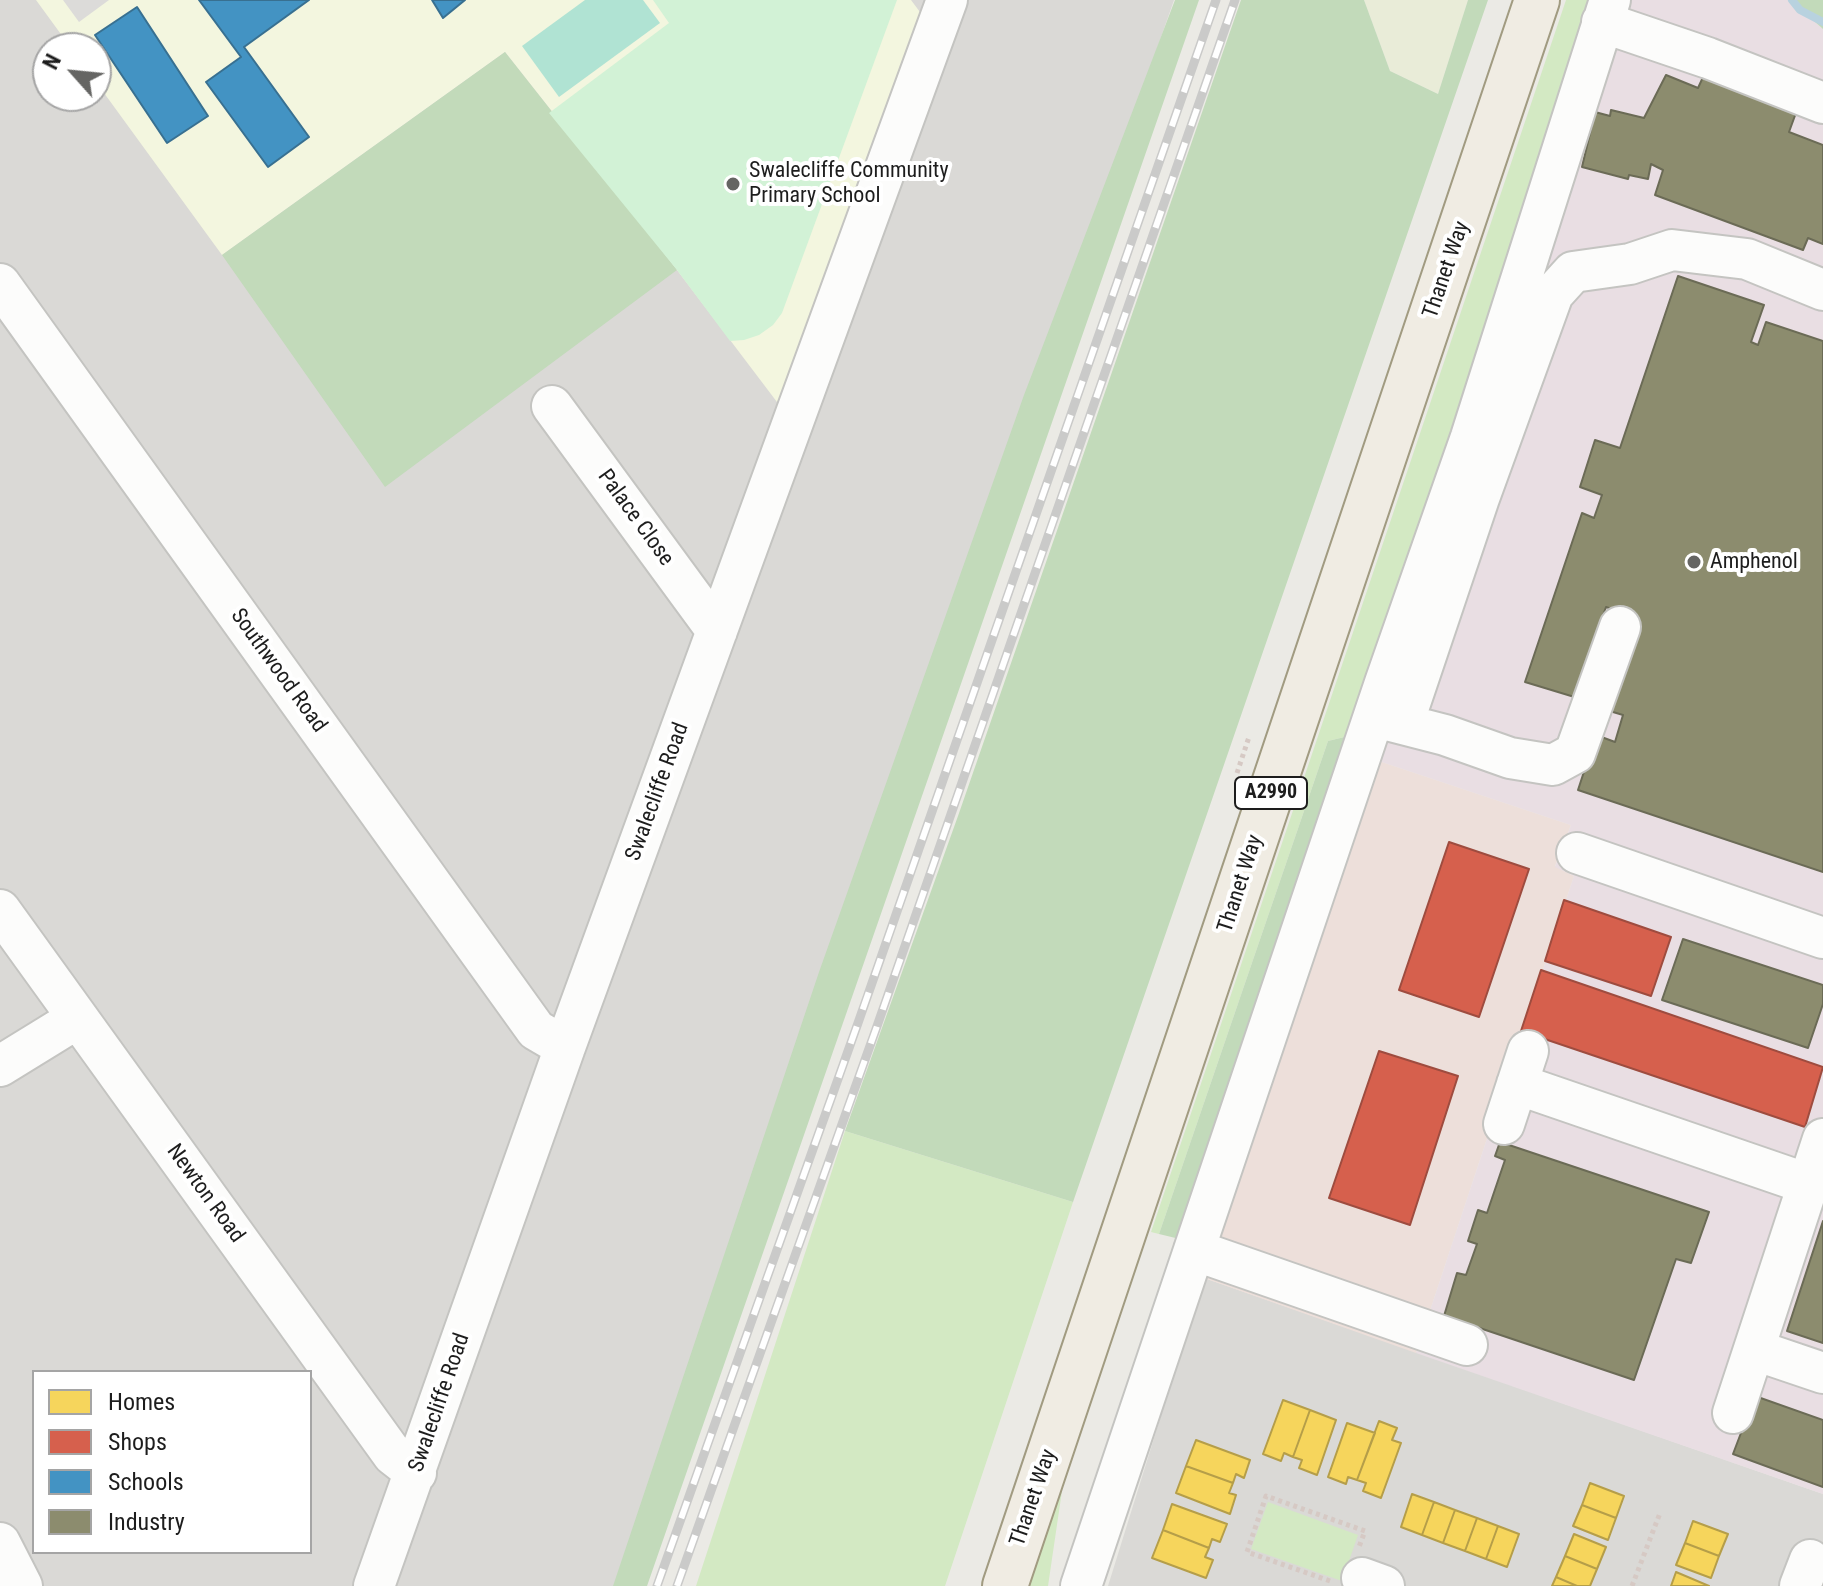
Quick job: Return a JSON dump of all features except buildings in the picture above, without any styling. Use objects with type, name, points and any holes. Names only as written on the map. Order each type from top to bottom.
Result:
[{"type":"main road","name":"Thanet Way","points":[[1005,1586],[1537,0]]},
{"type":"street","name":"Swalecliffe Road","points":[[374,1586],[565,1047],[947,0]]},
{"type":"street","points":[[1389,721],[1471,437],[1606,11],[1708,58],[1823,103]]},
{"type":"street","points":[[1081,1586],[1194,1250],[1389,721],[1479,498],[1553,294],[1573,272],[1630,264],[1672,250],[1747,259],[1823,290]]},
{"type":"street","name":"Southwood Road","points":[[0,284],[536,1030],[565,1047]]},
{"type":"street","name":"Palace Close","points":[[551,407],[717,631]]},
{"type":"street","points":[[1389,721],[1445,735],[1510,758],[1553,765],[1575,753],[1620,627]]},
{"type":"street","points":[[1577,853],[1823,938]]},
{"type":"street","name":"Newton Road","points":[[0,910],[393,1455],[416,1473]]},
{"type":"street","points":[[0,1066],[78,1018]]},
{"type":"street","points":[[1504,1124],[1523,1068],[1808,1184]]},
{"type":"street","points":[[1733,1413],[1823,1139]]},
{"type":"street","points":[[1194,1250],[1467,1345]]},
{"type":"street","points":[[1755,1350],[1823,1373]]},
{"type":"street","points":[[0,1543],[22,1586]]},
{"type":"path","points":[[1266,1496],[1365,1531],[1361,1577],[1247,1552],[1266,1496]]},
{"type":"path","points":[[1632,1586],[1660,1513]]},
{"type":"shaded area","points":[[0,0],[1174,0],[620,1586],[0,1586]]},
{"type":"shaded area","name":"Swalecliffe Community Primary School","points":[[36,0],[911,0],[920,12],[780,406],[505,52],[222,255],[112,104],[112,32],[59,32]]},
{"type":"shaded area","points":[[63,0],[109,0],[79,22]]},
{"type":"shaded area","points":[[653,0],[897,0],[782,313],[773,325],[759,335],[744,340],[730,341],[677,270],[549,113],[669,23]]},
{"type":"shaded area","points":[[1175,0],[1199,0],[647,1586],[613,1586],[819,972],[1024,395]]},
{"type":"shaded area","points":[[1241,0],[1364,0],[1390,71],[1438,94],[1468,0],[1488,0],[1073,1202],[845,1131],[958,816]]},
{"type":"shaded area","points":[[1364,0],[1468,0],[1438,94],[1390,71]]},
{"type":"shaded area","points":[[1628,0],[1790,0],[1823,29],[1823,1494],[1416,1353],[1574,876],[1555,867],[1571,825],[1376,760]]},
{"type":"shaded area","points":[[1790,0],[1823,0],[1823,29]]},
{"type":"shaded area","points":[[505,52],[677,270],[385,487],[222,255]]},
{"type":"shaded area","points":[[1361,733],[1192,1242],[1159,1234],[1328,741]]},
{"type":"shaded area","points":[[1376,760],[1571,825],[1555,866],[1574,876],[1416,1353],[1204,1278]]},
{"type":"shaded area","points":[[1204,1278],[1823,1494],[1823,1586],[1108,1586]]},
{"type":"green space","points":[[585,0],[643,0],[660,23],[559,97],[522,46]]},
{"type":"green space","points":[[1566,0],[1606,0],[1361,733],[1328,741],[1159,1234],[1151,1232]]},
{"type":"green space","points":[[845,1131],[1073,1202],[945,1586],[696,1586]]},
{"type":"green space","points":[[1068,1450],[1048,1586],[1028,1586]]},
{"type":"green space","points":[[1268,1502],[1358,1535],[1342,1581],[1251,1549]]},
{"type":"waterway","points":[[1792,0],[1800,10],[1823,22]]},
{"type":"railway","points":[[657,1586],[858,1023],[1216,0]]},
{"type":"railway","points":[[677,1586],[876,1029],[1235,0]]},
{"type":"place","name":"Swalecliffe Community Primary School","points":[[733,184]]},
{"type":"place","name":"Amphenol","points":[[1694,562]]}]
